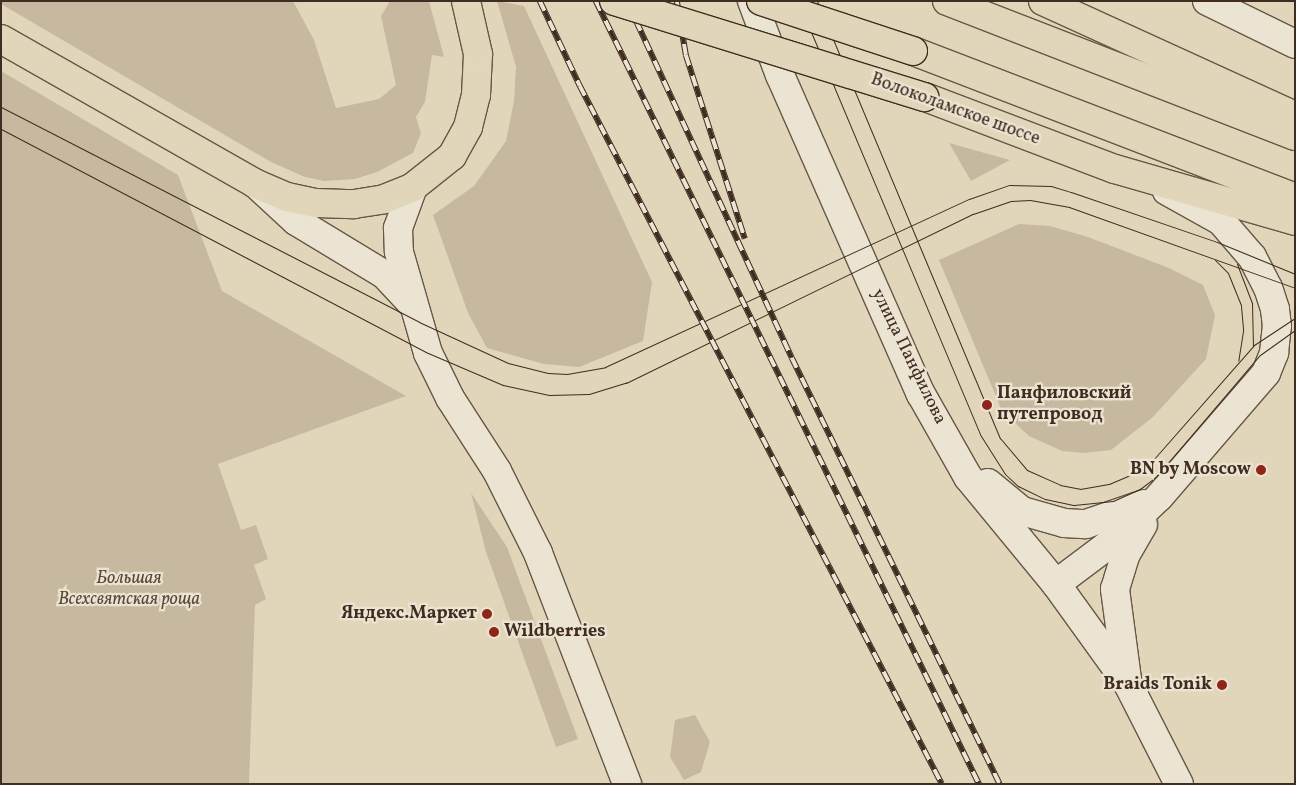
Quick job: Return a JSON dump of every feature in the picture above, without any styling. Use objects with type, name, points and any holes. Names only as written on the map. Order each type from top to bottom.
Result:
[{"type":"main road","points":[[1,39],[254,183],[306,201],[354,204],[384,199],[413,187],[452,156],[468,127],[476,95],[478,54],[466,1]]},
{"type":"main road","name":"Волоколамское шоссе","points":[[614,1],[925,96],[1114,170],[1295,221]]},
{"type":"main road","points":[[761,1],[913,51],[1295,198]]},
{"type":"main road","points":[[947,1],[1295,136]]},
{"type":"main road","points":[[1043,1],[1295,116]]},
{"type":"street","name":"улица Панфилова","points":[[752,1],[780,75],[921,394],[968,477],[993,511],[1056,584],[1128,684],[1179,784]]},
{"type":"street","points":[[1207,1],[1295,44]]},
{"type":"street","points":[[1056,584],[1112,542],[1159,497],[1266,373],[1274,353],[1277,326],[1268,288],[1252,257],[1221,221],[1182,197],[1114,170]]},
{"type":"street","points":[[254,183],[296,221],[385,275],[411,303]]},
{"type":"street","points":[[413,187],[398,228],[399,252],[411,303],[442,384],[497,471],[538,553],[627,784]]},
{"type":"street","points":[[1266,373],[1295,358]]},
{"type":"street","points":[[956,453],[1007,501],[1041,519],[1086,524],[1132,510],[1159,497]]},
{"type":"street","points":[[1128,684],[1116,610],[1118,573],[1159,497]]},
{"type":"green space","points":[[1,1],[293,1],[314,40],[336,108],[379,99],[396,85],[381,16],[390,1],[429,1],[444,57],[432,55],[425,102],[416,117],[421,133],[413,153],[377,172],[355,179],[324,181],[305,177],[271,162],[1,4]]},
{"type":"green space","points":[[497,1],[524,6],[652,282],[643,341],[579,367],[544,364],[487,348],[468,313],[433,215],[474,186],[506,141],[514,101],[516,67]]},
{"type":"green space","name":"Большая Всехсвятская роща","points":[[1,71],[178,175],[222,291],[406,396],[218,464],[241,530],[256,525],[268,559],[254,565],[266,599],[255,605],[249,784],[1,784]]},
{"type":"green space","points":[[949,143],[1010,160],[971,181]]},
{"type":"green space","points":[[1019,224],[1050,226],[1088,237],[1169,268],[1203,285],[1215,315],[1206,359],[1153,417],[1111,450],[1084,453],[1062,451],[1029,436],[1002,411],[939,260]]},
{"type":"green space","points":[[471,493],[507,547],[578,739],[556,747],[486,552]]},
{"type":"green space","points":[[695,715],[710,742],[701,772],[684,780],[670,757],[675,720]]},
{"type":"tram line","points":[[798,1],[981,436],[1005,474],[1018,486],[1045,499],[1074,505],[1113,501],[1140,489],[1156,477],[1260,355],[1295,330]]},
{"type":"tram line","points":[[817,1],[1000,438],[1027,470],[1060,485],[1080,489],[1109,484],[1137,472],[1153,460],[1254,345],[1295,318]]},
{"type":"tram line","points":[[1,107],[419,322],[508,363],[548,373],[567,374],[605,367],[969,199],[1009,185],[1051,186],[1071,192],[1217,242],[1295,274]]},
{"type":"tram line","points":[[1,129],[428,353],[503,385],[549,395],[589,394],[626,383],[973,214],[1011,201],[1030,200],[1069,207],[1295,288]]},
{"type":"tram line","points":[[1215,260],[1228,273],[1241,306],[1243,331],[1238,361]]},
{"type":"tram line","points":[[1237,264],[1252,303],[1253,346]]},
{"type":"railway","points":[[540,1],[580,86],[942,784]]},
{"type":"railway","points":[[596,1],[979,784]]},
{"type":"railway","points":[[627,1],[792,358],[1000,784]]},
{"type":"railway","points":[[677,1],[686,55],[745,239]]},
{"type":"place","name":"Панфиловский путепровод","points":[[987,405]]},
{"type":"place","name":"BN by Moscow","points":[[1261,470]]},
{"type":"place","name":"Яндекс.Маркет","points":[[487,614]]},
{"type":"place","name":"Wildberries","points":[[494,632]]},
{"type":"place","name":"Braids Tonik","points":[[1222,685]]}]
